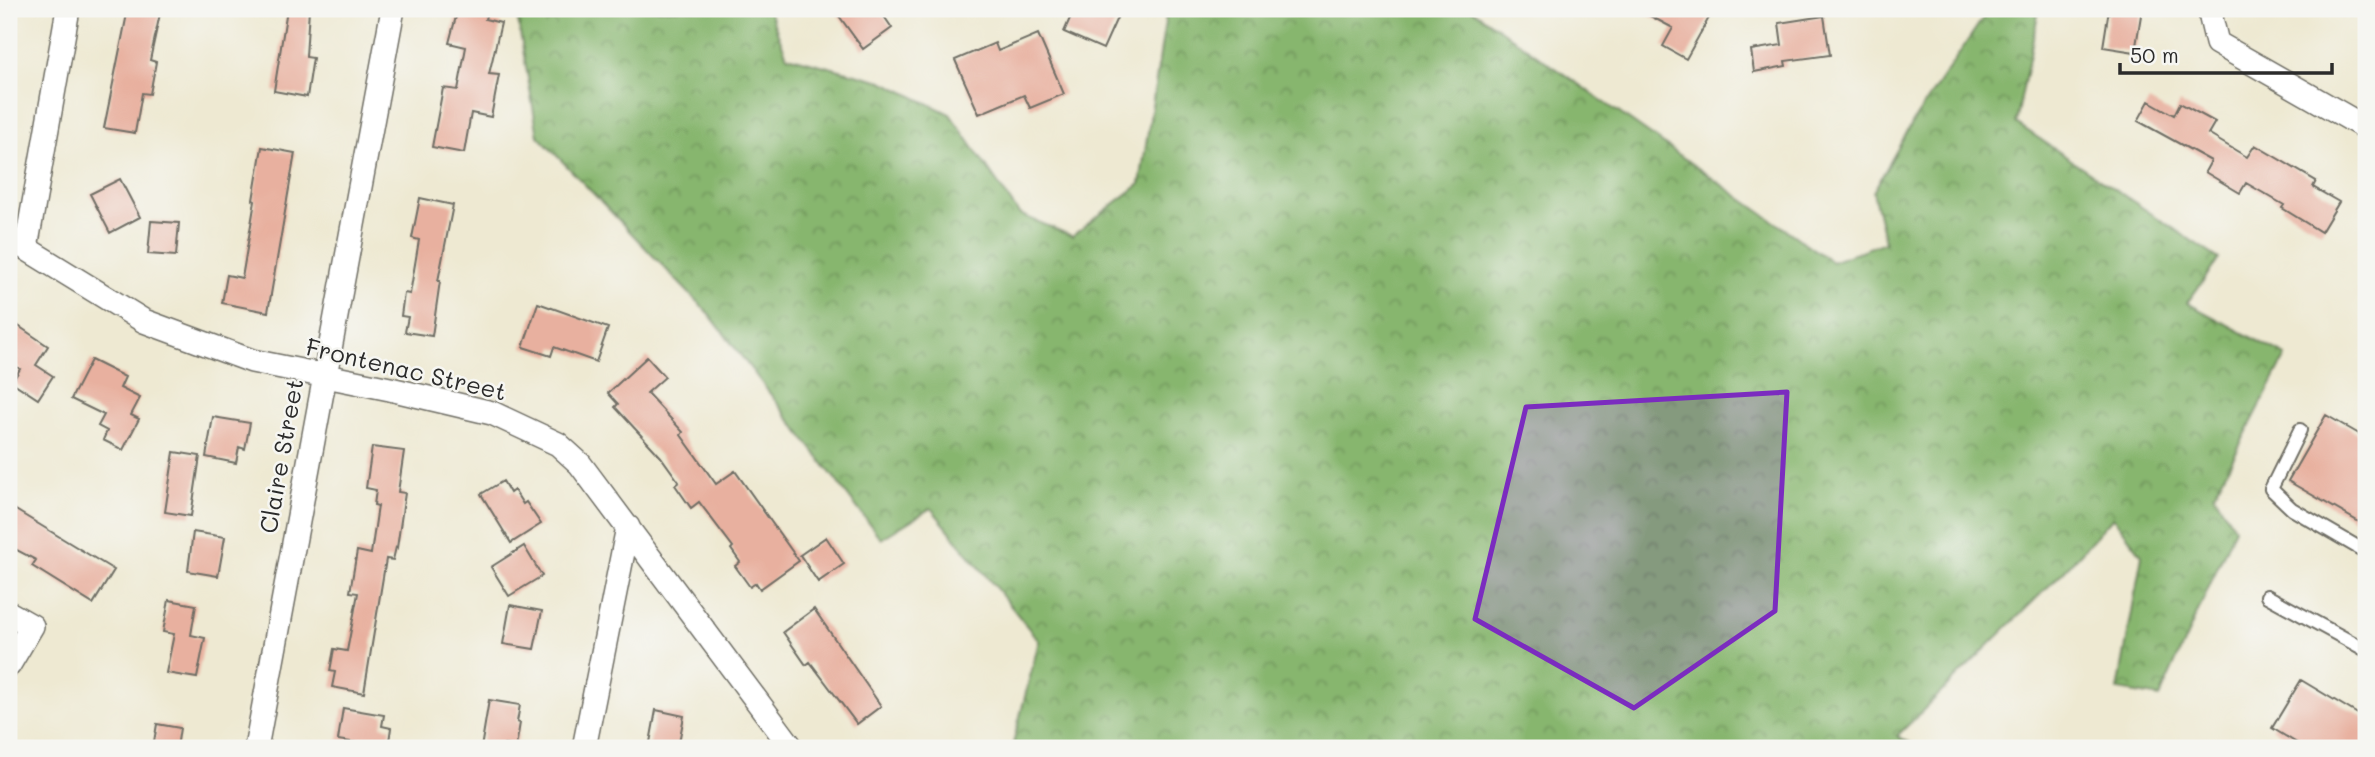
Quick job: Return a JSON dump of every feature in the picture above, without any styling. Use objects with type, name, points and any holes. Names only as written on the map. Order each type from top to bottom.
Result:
[{"type":"street","points":[[17,243],[68,9]]},
{"type":"street","name":"Claire Street","points":[[256,748],[393,9]]},
{"type":"street","points":[[2213,9],[2211,18],[2217,43],[2366,128]]},
{"type":"street","name":"Frontenac Street","points":[[17,243],[144,321],[252,361],[492,413],[558,444],[580,464],[792,748]]},
{"type":"street","points":[[584,748],[628,527]]},
{"type":"street","points":[[9,613],[32,626],[9,665]]},
{"type":"lane","points":[[2300,430],[2271,489],[2292,509],[2366,552]]},
{"type":"lane","points":[[2267,596],[2366,650]]},
{"type":"highlighted area","points":[[1787,392],[1775,611],[1634,708],[1475,619],[1526,407]]},
{"type":"green space","points":[[504,9],[768,9],[787,56],[882,81],[950,114],[1019,214],[1072,236],[1140,184],[1167,9],[1471,9],[1832,262],[1885,242],[1873,192],[1914,120],[1989,9],[2039,9],[2016,123],[2219,259],[2187,303],[2286,356],[2214,495],[2235,528],[2160,697],[2118,690],[2142,555],[2113,517],[2066,569],[1897,736],[1919,748],[1012,748],[1039,641],[931,508],[881,539],[709,314],[538,136],[517,15]]},
{"type":"building","points":[[128,9],[161,9],[150,60],[156,62],[150,94],[142,93],[135,133],[104,128]]},
{"type":"building","points":[[287,9],[309,9],[306,57],[313,58],[307,97],[274,91]]},
{"type":"building","points":[[458,9],[488,9],[485,19],[501,23],[489,74],[499,75],[491,117],[471,113],[464,153],[432,147],[443,88],[458,90],[466,47],[449,43]]},
{"type":"building","points":[[834,9],[879,9],[892,28],[863,49]]},
{"type":"building","points":[[1074,9],[1121,9],[1103,49],[1064,32]]},
{"type":"building","points":[[1637,9],[1697,9],[1710,16],[1686,59],[1663,46],[1673,28]]},
{"type":"building","points":[[2109,9],[2142,9],[2135,52],[2103,47]]},
{"type":"building","points":[[1824,16],[1830,55],[1785,61],[1786,66],[1754,72],[1751,50],[1782,45],[1779,23]]},
{"type":"building","points":[[1038,34],[1064,94],[1030,108],[1024,95],[979,114],[955,60],[995,43],[998,51]]},
{"type":"building","points":[[2149,101],[2174,115],[2180,103],[2215,122],[2208,134],[2247,157],[2255,145],[2316,181],[2313,187],[2339,202],[2321,232],[2282,208],[2284,205],[2246,183],[2240,193],[2205,172],[2211,161],[2138,121]]},
{"type":"building","points":[[262,147],[295,153],[268,312],[222,303],[227,275],[242,278]]},
{"type":"building","points":[[120,179],[140,217],[110,233],[90,194]]},
{"type":"building","points":[[420,198],[453,205],[438,281],[432,336],[405,332],[408,317],[401,316],[404,293],[410,294],[419,240],[412,238]]},
{"type":"building","points":[[151,221],[179,223],[176,256],[148,254]]},
{"type":"building","points":[[538,303],[608,328],[596,362],[554,347],[551,356],[523,347]]},
{"type":"building","points":[[17,325],[48,346],[36,365],[53,376],[38,399],[12,382],[20,369],[9,362],[9,339]]},
{"type":"building","points":[[647,357],[665,377],[647,393],[683,432],[681,435],[716,484],[735,471],[799,561],[760,589],[756,583],[750,587],[735,566],[740,562],[731,549],[733,547],[699,502],[691,508],[675,485],[679,482],[661,457],[615,407],[618,404],[608,393]]},
{"type":"building","points":[[91,360],[125,377],[120,388],[140,398],[131,415],[139,419],[123,450],[103,440],[107,431],[98,426],[104,415],[71,399]]},
{"type":"building","points":[[2326,415],[2366,438],[2366,526],[2288,481]]},
{"type":"building","points":[[213,417],[250,423],[245,449],[239,447],[236,463],[206,457]]},
{"type":"building","points":[[372,447],[404,451],[398,492],[405,493],[397,548],[393,560],[386,559],[364,693],[332,687],[335,672],[330,671],[334,649],[347,651],[358,593],[350,592],[357,551],[371,554],[378,506],[374,505],[376,490],[366,488]]},
{"type":"building","points":[[174,452],[200,456],[191,516],[165,512]]},
{"type":"building","points":[[503,481],[510,493],[514,490],[523,504],[526,502],[541,524],[511,543],[481,494]]},
{"type":"building","points":[[9,506],[114,570],[93,604],[32,566],[36,560],[9,546]]},
{"type":"building","points":[[193,532],[225,537],[218,576],[188,571]]},
{"type":"building","points":[[826,537],[844,564],[818,582],[800,555]]},
{"type":"building","points":[[524,546],[542,576],[509,596],[491,567]]},
{"type":"building","points":[[169,600],[196,605],[191,635],[205,638],[197,678],[166,673],[174,634],[163,632]]},
{"type":"building","points":[[510,605],[542,611],[534,649],[503,644]]},
{"type":"building","points":[[814,609],[881,706],[857,724],[810,662],[806,665],[783,632]]},
{"type":"building","points":[[2301,680],[2366,719],[2366,748],[2305,748],[2272,728]]},
{"type":"building","points":[[489,700],[520,705],[516,747],[504,745],[503,748],[481,748]]},
{"type":"building","points":[[343,708],[384,715],[382,726],[391,728],[388,748],[338,740]]},
{"type":"building","points":[[656,710],[684,716],[678,748],[649,748]]},
{"type":"building","points":[[157,724],[180,728],[177,748],[153,748]]}]
